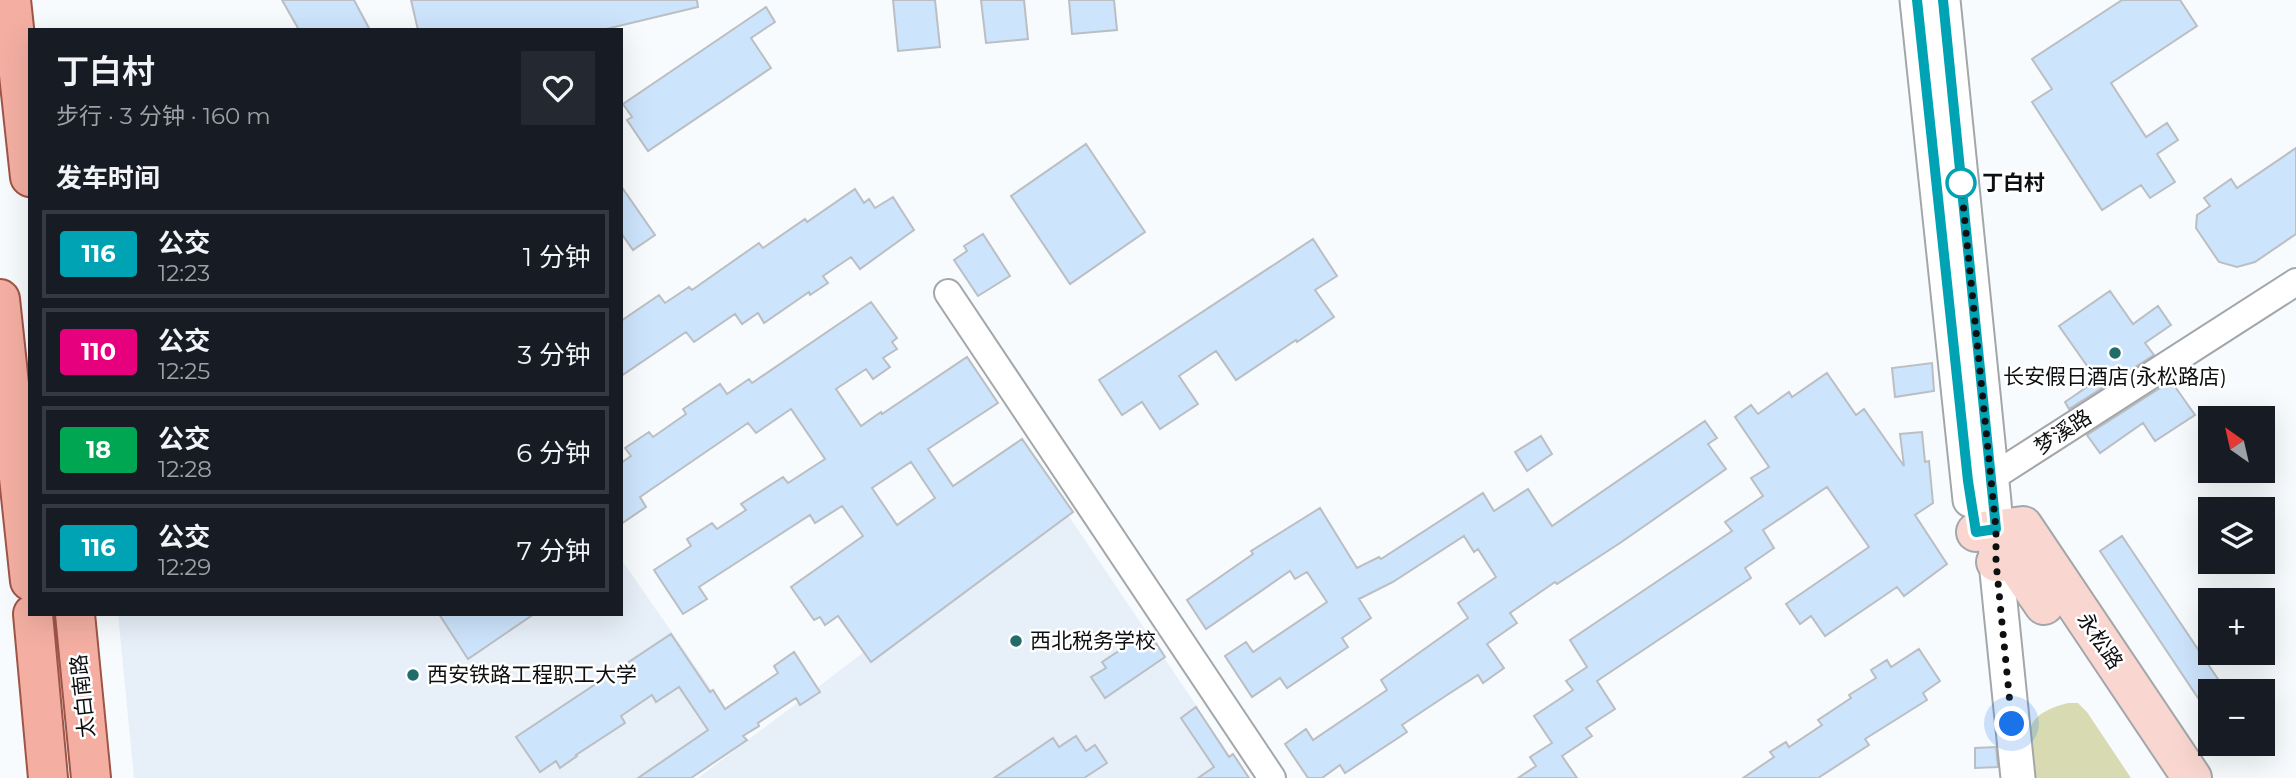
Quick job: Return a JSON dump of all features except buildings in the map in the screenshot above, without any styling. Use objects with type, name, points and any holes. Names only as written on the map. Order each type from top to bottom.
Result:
[{"type":"main road","points":[[11,0],[28,158]]},
{"type":"main road","points":[[0,299],[28,562]]},
{"type":"main road","name":"永松路","points":[[2160,778],[2014,561],[1989,541],[2022,526],[2193,778]]},
{"type":"main road","name":"太白南路","points":[[33,616],[48,778]]},
{"type":"main road","name":"太白南路","points":[[75,616],[91,778]]},
{"type":"street","points":[[1917,0],[2018,778]]},
{"type":"street","points":[[1943,0],[1980,480]]},
{"type":"street","name":"梦溪路","points":[[1980,480],[2296,282]]},
{"type":"street","points":[[948,293],[1272,778]]},
{"type":"shaded area","name":"西北税务学校","points":[[1060,503],[1245,778],[698,778]]},
{"type":"shaded area","name":"西安铁路工程职工大学","points":[[623,562],[744,736],[686,778],[134,778],[118,616],[623,616]]},
{"type":"green space","points":[[2078,703],[2087,712],[2131,778],[2030,778],[2028,739],[2034,721],[2052,708]]},
{"type":"bus line","name":"116","points":[[1917,0],[1968,481],[1976,532],[1996,529],[1943,0]]},
{"type":"place","name":"丁白村","points":[[1961,183]]},
{"type":"place","name":"长安假日酒店(永松路店)","points":[[2115,353]]},
{"type":"place","name":"西北税务学校","points":[[1016,641]]},
{"type":"place","name":"西安铁路工程职工大学","points":[[413,675]]},
{"type":"route","points":[[1961,183],[1996,529],[1996,562],[2012,724]]}]
